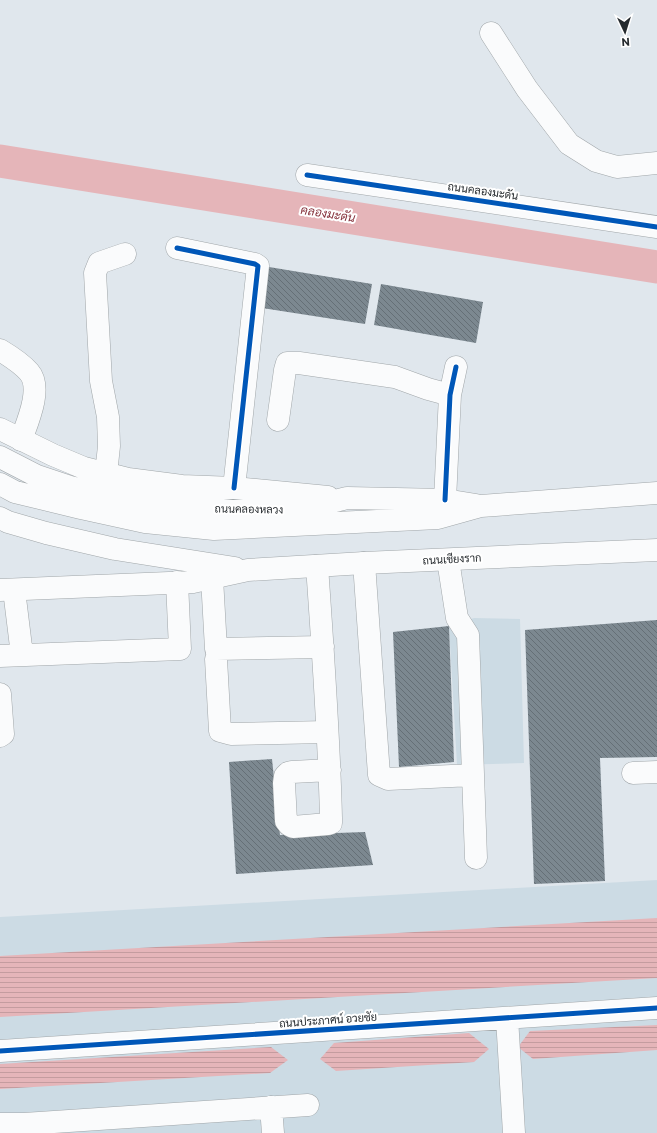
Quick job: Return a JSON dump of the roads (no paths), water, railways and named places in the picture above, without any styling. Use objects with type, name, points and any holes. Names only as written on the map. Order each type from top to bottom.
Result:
[{"type":"main road","points":[[491,33],[527,89],[569,144],[596,161],[617,167],[657,164]]},
{"type":"main road","name":"ถนนคลองมะดัน","points":[[307,175],[657,227]]},
{"type":"main road","points":[[177,248],[255,264],[258,266],[234,488]]},
{"type":"main road","points":[[106,474],[109,446],[108,417],[101,381],[95,273],[99,263],[125,254]]},
{"type":"main road","points":[[0,350],[29,372],[34,381],[35,391],[33,406],[21,440]]},
{"type":"main road","points":[[278,420],[287,363],[299,363],[395,377],[450,395]]},
{"type":"main road","points":[[445,500],[450,395],[456,367]]},
{"type":"main road","points":[[0,429],[84,468],[128,479],[182,486],[234,488],[347,498]]},
{"type":"main road","name":"ถนนคลองหลวง","points":[[0,457],[37,476],[126,500],[232,511],[298,510],[347,498],[445,500],[481,506]]},
{"type":"main road","points":[[0,484],[15,492],[145,522],[214,529],[438,518],[481,506],[657,493]]},
{"type":"main road","points":[[0,518],[8,522],[46,533],[115,549],[248,570]]},
{"type":"main road","name":"ถนนเชียงราก","points":[[248,570],[364,563],[657,550]]},
{"type":"main road","points":[[448,560],[457,618],[468,635],[476,858]]},
{"type":"main road","points":[[364,563],[379,774],[388,779],[473,775]]},
{"type":"main road","points":[[317,566],[330,770]]},
{"type":"main road","points":[[22,655],[7,590],[193,582],[248,570]]},
{"type":"main road","points":[[212,578],[216,649],[323,647]]},
{"type":"main road","points":[[0,656],[180,649],[177,582]]},
{"type":"main road","points":[[216,659],[220,731],[231,734],[327,732]]},
{"type":"main road","points":[[0,694],[3,734],[0,736]]},
{"type":"main road","points":[[633,773],[657,772]]},
{"type":"main road","name":"ถนนประภาศน์ อวยชัย","points":[[0,1051],[657,1008]]},
{"type":"main road","points":[[507,1018],[514,1133]]},
{"type":"main road","points":[[0,1124],[44,1128],[270,1107],[308,1105]]},
{"type":"main road","points":[[270,1107],[273,1133]]},
{"type":"waterway","name":"คลองมะดัน","points":[[0,161],[657,267]]}]
